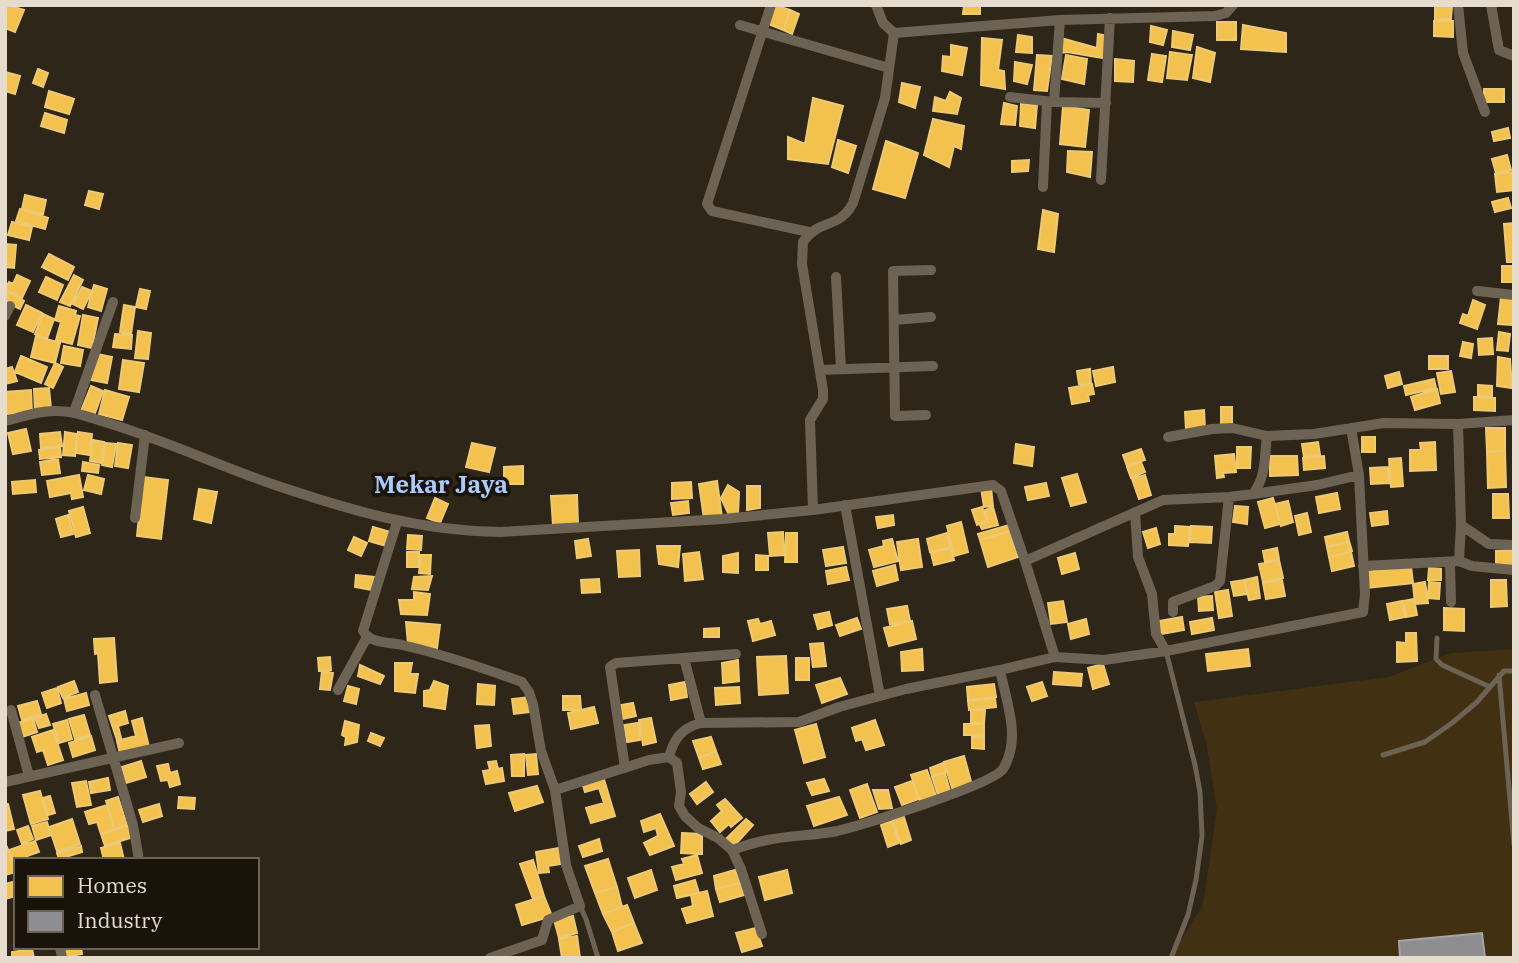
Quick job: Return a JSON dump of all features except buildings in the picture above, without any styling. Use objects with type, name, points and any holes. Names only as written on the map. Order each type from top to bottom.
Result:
[{"type":"street","points":[[771,5],[707,204],[712,211],[809,232],[847,215],[885,98],[894,33]]},
{"type":"street","points":[[876,5],[883,23],[894,33],[1060,20],[1215,16],[1226,13],[1233,5]]},
{"type":"street","points":[[1458,5],[1463,53],[1485,113]]},
{"type":"street","points":[[1491,5],[1499,50],[1514,56]]},
{"type":"street","points":[[1101,180],[1110,18]]},
{"type":"street","points":[[1043,187],[1060,20]]},
{"type":"street","points":[[740,25],[889,68]]},
{"type":"street","points":[[1010,97],[1050,102],[1106,103]]},
{"type":"street","points":[[809,232],[803,242],[802,264],[823,400],[810,420],[813,510]]},
{"type":"street","points":[[926,415],[895,416],[893,271],[931,270]]},
{"type":"street","points":[[836,277],[841,369]]},
{"type":"street","points":[[1477,291],[1514,295]]},
{"type":"street","points":[[74,412],[113,302]]},
{"type":"street","points":[[894,320],[931,317]]},
{"type":"street","points":[[820,370],[933,366]]},
{"type":"street","points":[[5,421],[38,412],[74,412],[145,435],[271,484],[397,522],[465,531],[500,532],[723,519],[813,510],[993,485],[1001,491],[1055,657]]},
{"type":"street","points":[[1168,437],[1232,428],[1267,436],[1314,433],[1384,423],[1458,424],[1514,420]]},
{"type":"street","points":[[1451,602],[1461,525],[1458,424]]},
{"type":"street","points":[[555,790],[669,757],[682,734],[701,723],[800,722],[839,707],[880,696],[1055,657],[1104,660],[1166,651],[1360,613],[1364,611],[1359,475],[1351,428]]},
{"type":"street","points":[[135,518],[145,435]]},
{"type":"street","points":[[1253,494],[1261,482],[1266,464],[1267,436]]},
{"type":"street","points":[[1025,561],[1163,500],[1253,494],[1317,485],[1359,475]]},
{"type":"street","points":[[1173,612],[1173,602],[1215,586],[1220,581],[1228,497]]},
{"type":"street","points":[[845,505],[880,696]]},
{"type":"street","points":[[1135,512],[1138,557],[1152,594],[1156,634],[1166,651]]},
{"type":"street","points":[[397,522],[363,631],[367,637],[412,647],[522,682],[529,692],[541,751],[555,790],[566,864],[579,906],[548,920],[542,940],[490,958]]},
{"type":"street","points":[[1461,525],[1489,544],[1514,545]]},
{"type":"street","points":[[1363,566],[1455,562],[1514,570]]},
{"type":"street","points":[[338,690],[367,637]]},
{"type":"street","points":[[625,768],[610,667],[616,663],[736,654]]},
{"type":"street","points":[[684,658],[701,723]]},
{"type":"street","points":[[732,850],[765,840],[840,830],[948,795],[998,774],[1011,746],[1012,729],[1000,670]]},
{"type":"street","points":[[95,695],[133,825],[139,858]]},
{"type":"street","points":[[11,710],[29,776]]},
{"type":"street","points":[[5,782],[179,743]]},
{"type":"street","points":[[669,757],[677,764],[681,792],[679,806],[698,828],[718,838],[732,850],[762,934]]},
{"type":"lane","points":[[1437,638],[1436,659],[1442,665],[1488,686]]},
{"type":"lane","points":[[1166,651],[1195,765],[1200,792],[1202,836],[1188,915],[1171,958]]},
{"type":"lane","points":[[1383,755],[1425,741],[1477,702],[1488,686],[1504,671],[1514,671]]},
{"type":"lane","points":[[1499,675],[1514,845]]},
{"type":"lane","points":[[579,906],[586,919],[598,958]]},
{"type":"shaded area","points":[[1514,649],[1514,958],[1170,958],[1203,905],[1217,810],[1207,747],[1194,702],[1389,677],[1451,653]]},
{"type":"district","name":"Mekar Jaya","points":[[441,484]]}]
